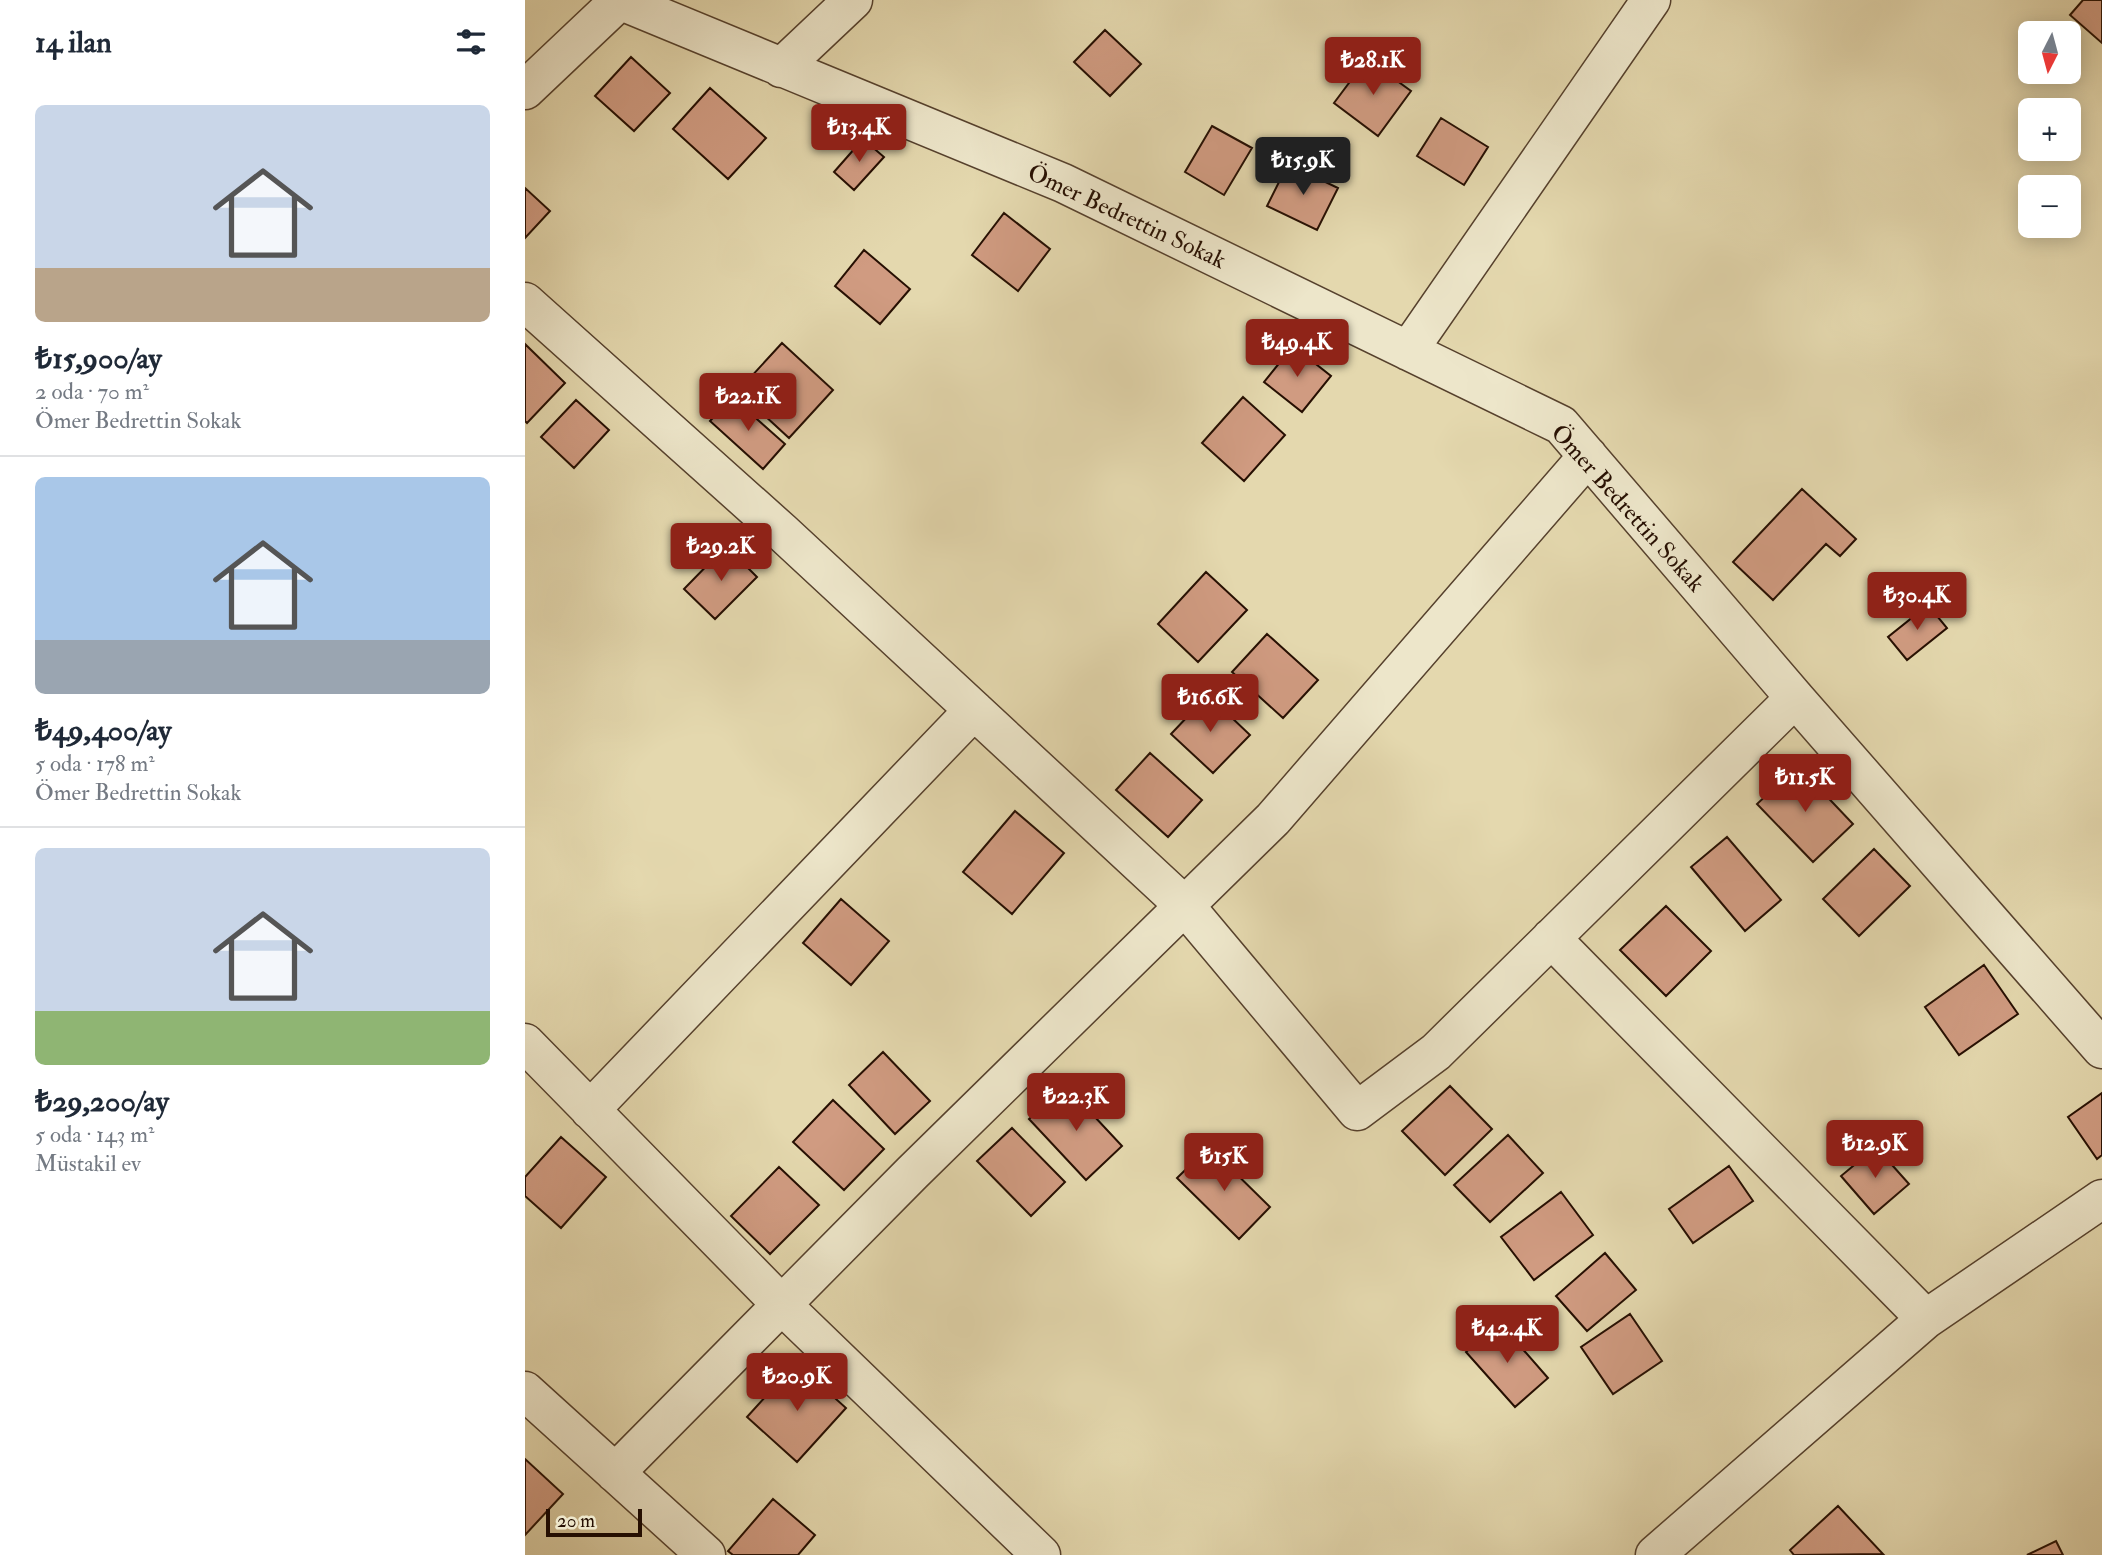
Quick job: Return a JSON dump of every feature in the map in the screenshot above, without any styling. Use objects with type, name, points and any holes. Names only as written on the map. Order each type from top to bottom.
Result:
[{"type":"street","points":[[781,68],[853,0]]},
{"type":"street","points":[[1408,351],[1651,0]]},
{"type":"street","points":[[525,90],[619,1]]},
{"type":"street","name":"Ömer Bedrettin Sokak","points":[[619,1],[1063,183],[1560,425],[2102,1049]]},
{"type":"street","points":[[528,312],[782,532],[1185,906],[1357,1111],[1436,1052],[1795,698]]},
{"type":"street","points":[[615,1473],[921,1163],[1273,819],[1588,456]]},
{"type":"street","points":[[590,1110],[974,710]]},
{"type":"street","points":[[1551,938],[1926,1319]]},
{"type":"street","points":[[532,1064],[590,1110],[782,1304],[1041,1555]]},
{"type":"street","points":[[1655,1555],[1926,1319],[2102,1199]]},
{"type":"street","points":[[525,1391],[706,1555]]},
{"type":"building","points":[[2083,0],[2102,0],[2102,43],[2081,25],[2081,21],[2070,15]]},
{"type":"building","points":[[1105,30],[1141,64],[1110,96],[1074,62]]},
{"type":"building","points":[[631,57],[670,93],[634,131],[595,96]]},
{"type":"building","points":[[1367,59],[1411,91],[1378,136],[1334,103]]},
{"type":"building","points":[[710,88],[766,138],[728,179],[673,129]]},
{"type":"building","points":[[1441,118],[1488,147],[1464,185],[1417,156]]},
{"type":"building","points":[[1212,126],[1252,148],[1224,195],[1185,172]]},
{"type":"building","points":[[863,139],[884,157],[854,190],[834,172]]},
{"type":"building","points":[[1288,164],[1338,188],[1317,230],[1267,206]]},
{"type":"building","points":[[525,188],[550,211],[525,238]]},
{"type":"building","points":[[1004,213],[1050,249],[1018,291],[972,255]]},
{"type":"building","points":[[864,250],[910,289],[880,324],[835,286]]},
{"type":"building","points":[[782,343],[833,390],[789,438],[738,391]]},
{"type":"building","points":[[525,344],[565,383],[527,423],[525,421]]},
{"type":"building","points":[[1293,346],[1331,376],[1302,412],[1264,382]]},
{"type":"building","points":[[732,397],[785,444],[763,469],[710,421]]},
{"type":"building","points":[[1243,397],[1285,435],[1244,481],[1202,443]]},
{"type":"building","points":[[576,400],[609,430],[574,468],[541,437]]},
{"type":"building","points":[[1802,489],[1856,539],[1840,556],[1826,544],[1773,600],[1733,562]]},
{"type":"building","points":[[726,546],[757,577],[715,619],[684,589]]},
{"type":"building","points":[[1206,572],[1247,610],[1198,662],[1158,624]]},
{"type":"building","points":[[1928,605],[1947,628],[1907,660],[1888,637]]},
{"type":"building","points":[[1267,634],[1318,680],[1283,718],[1232,672]]},
{"type":"building","points":[[1208,695],[1250,735],[1213,773],[1171,734]]},
{"type":"building","points":[[1150,753],[1202,800],[1168,837],[1116,790]]},
{"type":"building","points":[[1798,766],[1853,824],[1813,862],[1757,804]]},
{"type":"building","points":[[1015,811],[1064,853],[1012,914],[963,872]]},
{"type":"building","points":[[1727,837],[1781,900],[1745,931],[1691,867]]},
{"type":"building","points":[[1874,849],[1910,886],[1859,936],[1823,899]]},
{"type":"building","points":[[841,899],[889,941],[851,985],[803,943]]},
{"type":"building","points":[[1666,906],[1711,951],[1666,996],[1620,950]]},
{"type":"building","points":[[1984,965],[2018,1014],[1959,1055],[1925,1007]]},
{"type":"building","points":[[883,1052],[930,1101],[895,1134],[849,1085]]},
{"type":"building","points":[[1066,1086],[1122,1146],[1086,1180],[1029,1119]]},
{"type":"building","points":[[1450,1086],[1492,1129],[1445,1175],[1402,1131]]},
{"type":"building","points":[[2102,1093],[2102,1155],[2097,1159],[2068,1117]]},
{"type":"building","points":[[833,1100],[884,1149],[844,1190],[793,1142]]},
{"type":"building","points":[[1012,1128],[1065,1182],[1031,1216],[977,1161]]},
{"type":"building","points":[[1508,1135],[1543,1173],[1490,1222],[1454,1185]]},
{"type":"building","points":[[561,1137],[606,1177],[561,1228],[525,1196],[525,1177]]},
{"type":"building","points":[[1209,1147],[1270,1207],[1239,1239],[1177,1178]]},
{"type":"building","points":[[1876,1147],[1909,1184],[1874,1214],[1841,1176]]},
{"type":"building","points":[[1729,1166],[1753,1201],[1693,1243],[1669,1209]]},
{"type":"building","points":[[779,1167],[819,1205],[770,1254],[731,1216]]},
{"type":"building","points":[[1561,1192],[1593,1235],[1534,1280],[1501,1237]]},
{"type":"building","points":[[1605,1253],[1636,1290],[1587,1331],[1556,1296]]},
{"type":"building","points":[[1630,1314],[1662,1361],[1613,1394],[1581,1347]]},
{"type":"building","points":[[1499,1322],[1548,1378],[1515,1407],[1466,1352]]},
{"type":"building","points":[[796,1363],[846,1408],[797,1462],[747,1417]]},
{"type":"building","points":[[525,1459],[563,1494],[525,1535]]},
{"type":"building","points":[[773,1499],[815,1535],[798,1555],[733,1555],[728,1551]]},
{"type":"building","points":[[1838,1506],[1883,1554],[1794,1555],[1790,1550]]},
{"type":"building","points":[[2056,1541],[2063,1555],[2027,1555]]}]
